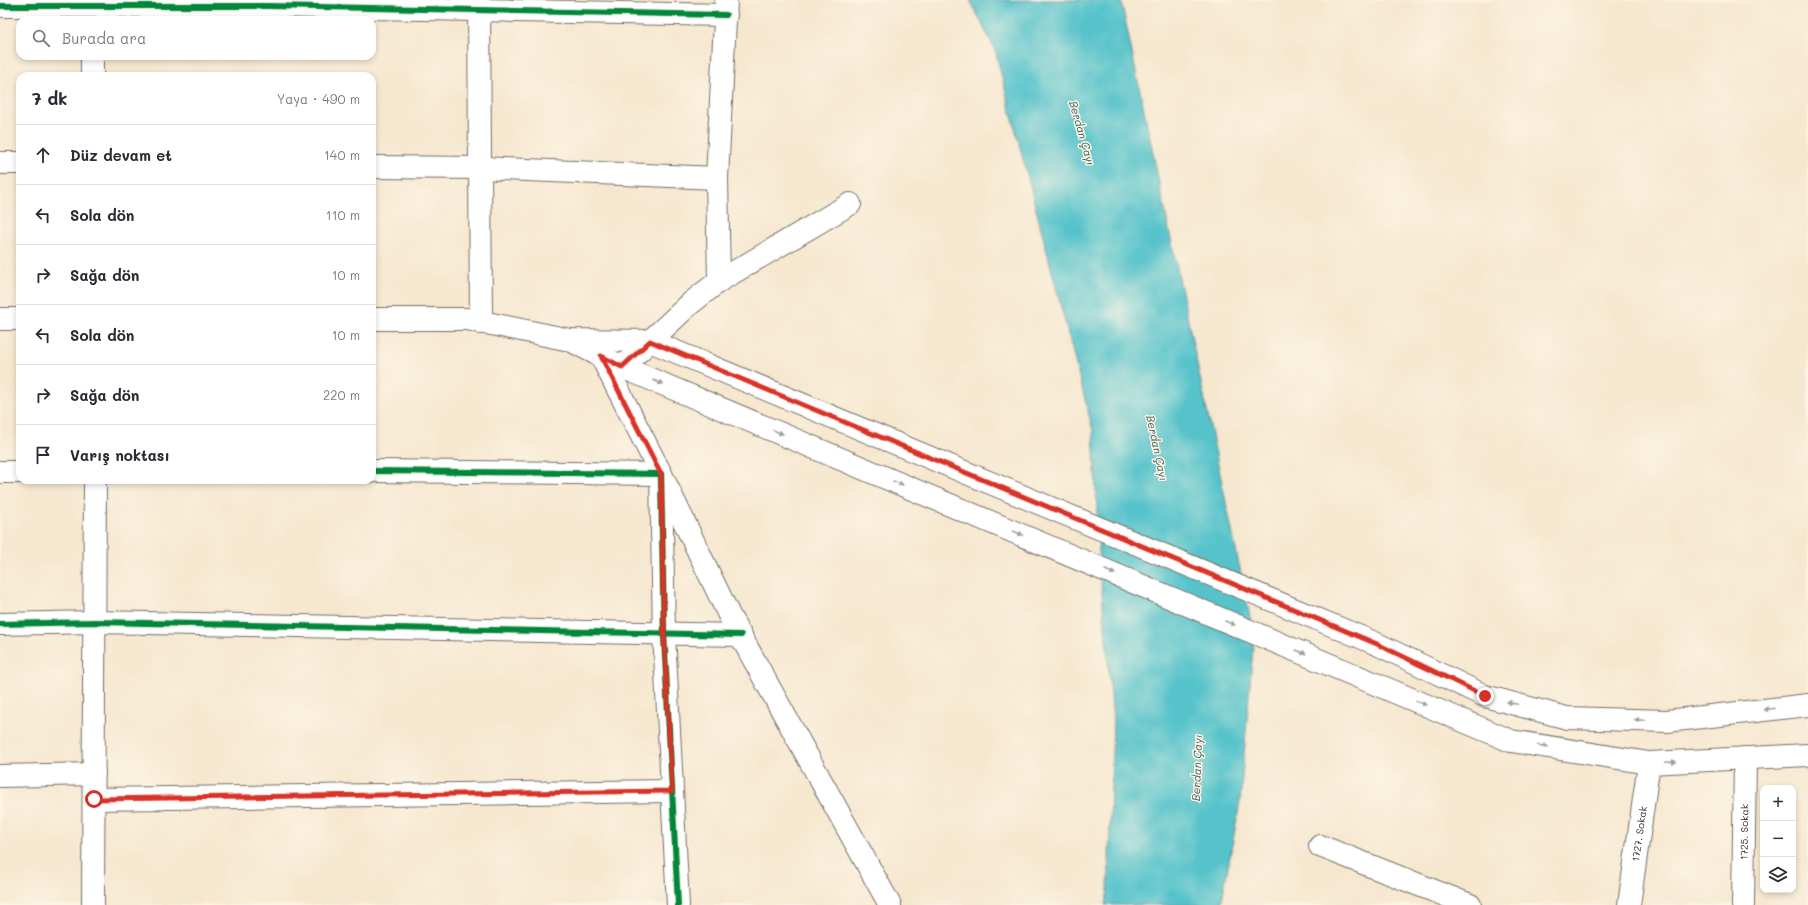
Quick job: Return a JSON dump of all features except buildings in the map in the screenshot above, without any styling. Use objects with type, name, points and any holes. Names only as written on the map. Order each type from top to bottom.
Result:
[{"type":"street","points":[[479,5],[481,323]]},
{"type":"street","points":[[0,6],[91,9],[479,5],[726,8],[717,178],[719,281]]},
{"type":"street","points":[[92,60],[92,72]]},
{"type":"street","points":[[0,163],[16,163]]},
{"type":"street","points":[[376,167],[480,168],[717,178]]},
{"type":"street","points":[[622,367],[691,303],[719,281],[850,204]]},
{"type":"street","points":[[0,319],[16,319]]},
{"type":"street","points":[[376,319],[467,319],[570,340],[650,341],[1377,644],[1485,696],[1567,718],[1667,721],[1808,705]]},
{"type":"street","points":[[570,340],[622,367],[1511,741],[1649,763],[1808,755]]},
{"type":"street","points":[[601,356],[741,635],[890,905]]},
{"type":"street","points":[[376,471],[661,474]]},
{"type":"street","points":[[0,472],[16,472]]},
{"type":"street","points":[[661,474],[664,634],[678,905]]},
{"type":"street","points":[[93,905],[96,484]]},
{"type":"street","points":[[0,624],[95,622],[741,635]]},
{"type":"street","name":"1725. Sokak","points":[[1743,905],[1745,758]]},
{"type":"street","name":"1727. Sokak","points":[[1629,905],[1649,763]]},
{"type":"street","points":[[0,776],[94,774]]},
{"type":"street","points":[[94,799],[672,791]]},
{"type":"street","points":[[1320,846],[1470,905]]},
{"type":"water","name":"Berdan Çayı","points":[[970,0],[1121,0],[1254,636],[1240,802],[1221,905],[1105,905],[1108,891],[1113,719],[1100,571],[1093,431],[995,50]]},
{"type":"cycle path","points":[[0,6],[267,6],[726,15]]},
{"type":"cycle path","points":[[376,471],[661,474],[664,634],[678,905]]},
{"type":"cycle path","points":[[0,624],[95,622],[741,635]]},
{"type":"route","points":[[94,799],[672,791],[664,634],[661,474],[601,356],[622,367],[650,341],[1377,644],[1485,696]]}]
